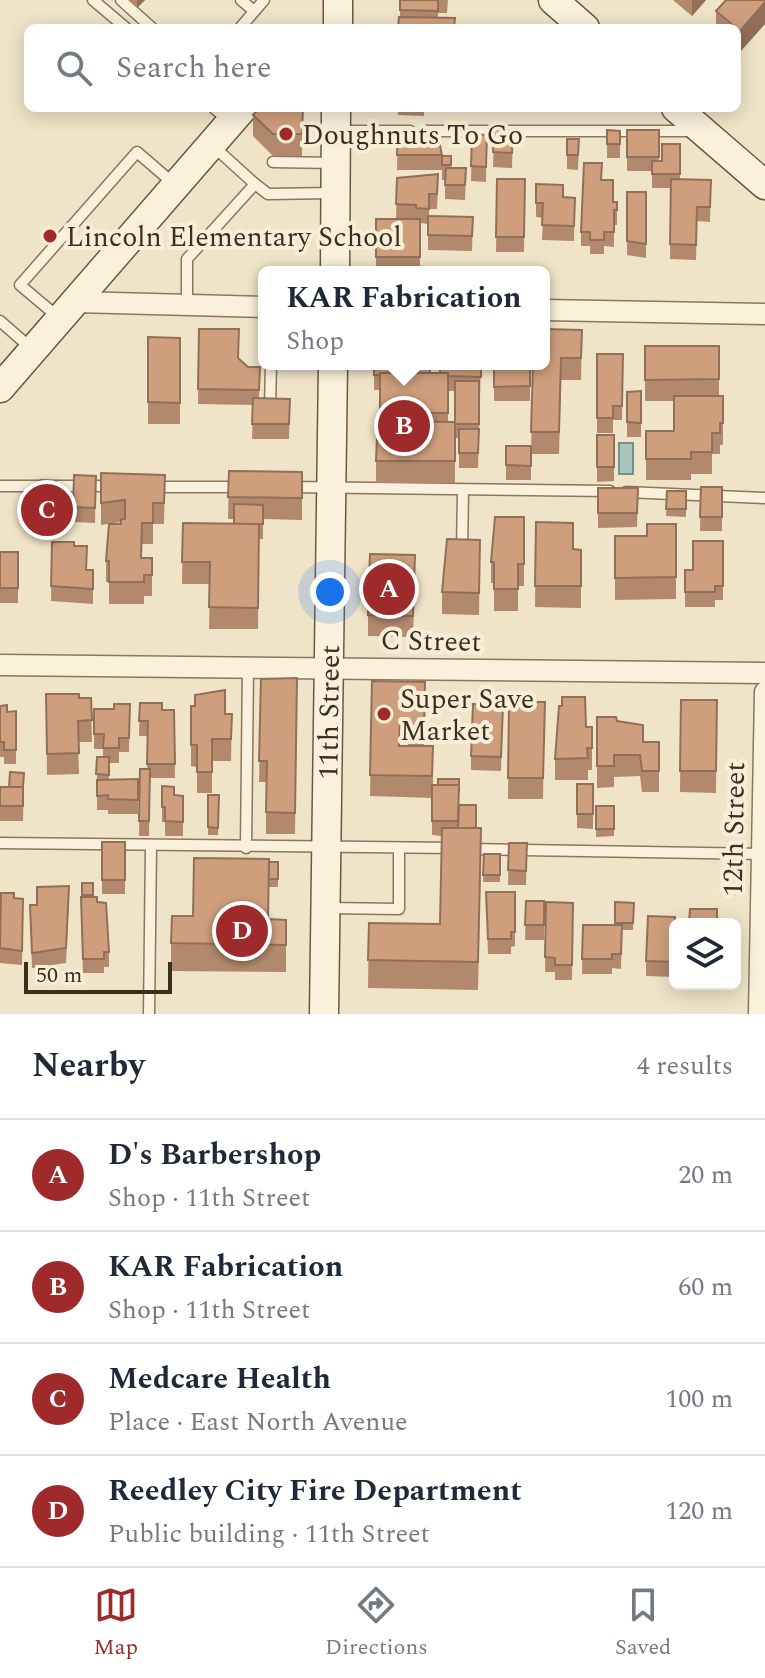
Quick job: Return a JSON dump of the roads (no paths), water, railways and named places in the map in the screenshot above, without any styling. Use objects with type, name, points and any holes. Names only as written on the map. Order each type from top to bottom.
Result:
[{"type":"main road","points":[[553,0],[580,24]]},
{"type":"main road","points":[[681,112],[765,185]]},
{"type":"main road","points":[[0,388],[211,144],[229,113]]},
{"type":"main road","points":[[335,266],[336,119]]},
{"type":"main road","name":"11th Street","points":[[324,1014],[333,370]]},
{"type":"street","points":[[68,310],[258,307]]},
{"type":"street","points":[[550,310],[765,314]]},
{"type":"street","name":"C Street","points":[[0,665],[765,673]]},
{"type":"street","name":"12th Street","points":[[759,1014],[765,692]]},
{"type":"lane","points":[[93,0],[121,24]]},
{"type":"lane","points":[[121,0],[148,24]]},
{"type":"lane","points":[[241,0],[254,11]]},
{"type":"lane","points":[[243,24],[264,0]]},
{"type":"lane","points":[[336,119],[702,131]]},
{"type":"lane","points":[[211,144],[268,194],[335,193]]},
{"type":"lane","points":[[68,310],[20,285],[137,152],[175,185]]},
{"type":"lane","points":[[273,162],[335,163]]},
{"type":"lane","points":[[187,306],[187,259],[255,184]]},
{"type":"lane","points":[[0,321],[33,350]]},
{"type":"lane","points":[[270,408],[271,370]]},
{"type":"lane","points":[[0,486],[129,487]]},
{"type":"lane","points":[[145,487],[259,487]]},
{"type":"lane","points":[[274,487],[765,498]]},
{"type":"lane","points":[[462,554],[463,490]]},
{"type":"lane","points":[[246,848],[248,666]]},
{"type":"lane","points":[[0,843],[762,854]]},
{"type":"lane","points":[[149,1014],[151,846]]},
{"type":"lane","points":[[326,908],[399,909],[399,849]]},
{"type":"water","points":[[619,443],[633,443],[633,474],[619,474]]},
{"type":"place","name":"Doughnuts To Go","points":[[286,134]]},
{"type":"place","name":"Lincoln Elementary School","points":[[50,236]]},
{"type":"place","name":"KAR Fabrication","points":[[404,426]]},
{"type":"place","name":"Medcare Health","points":[[47,510]]},
{"type":"place","name":"D's Barbershop","points":[[389,589]]},
{"type":"place","name":"Super Save Market","points":[[384,714]]},
{"type":"place","name":"Reedley City Fire Department","points":[[242,931]]}]
